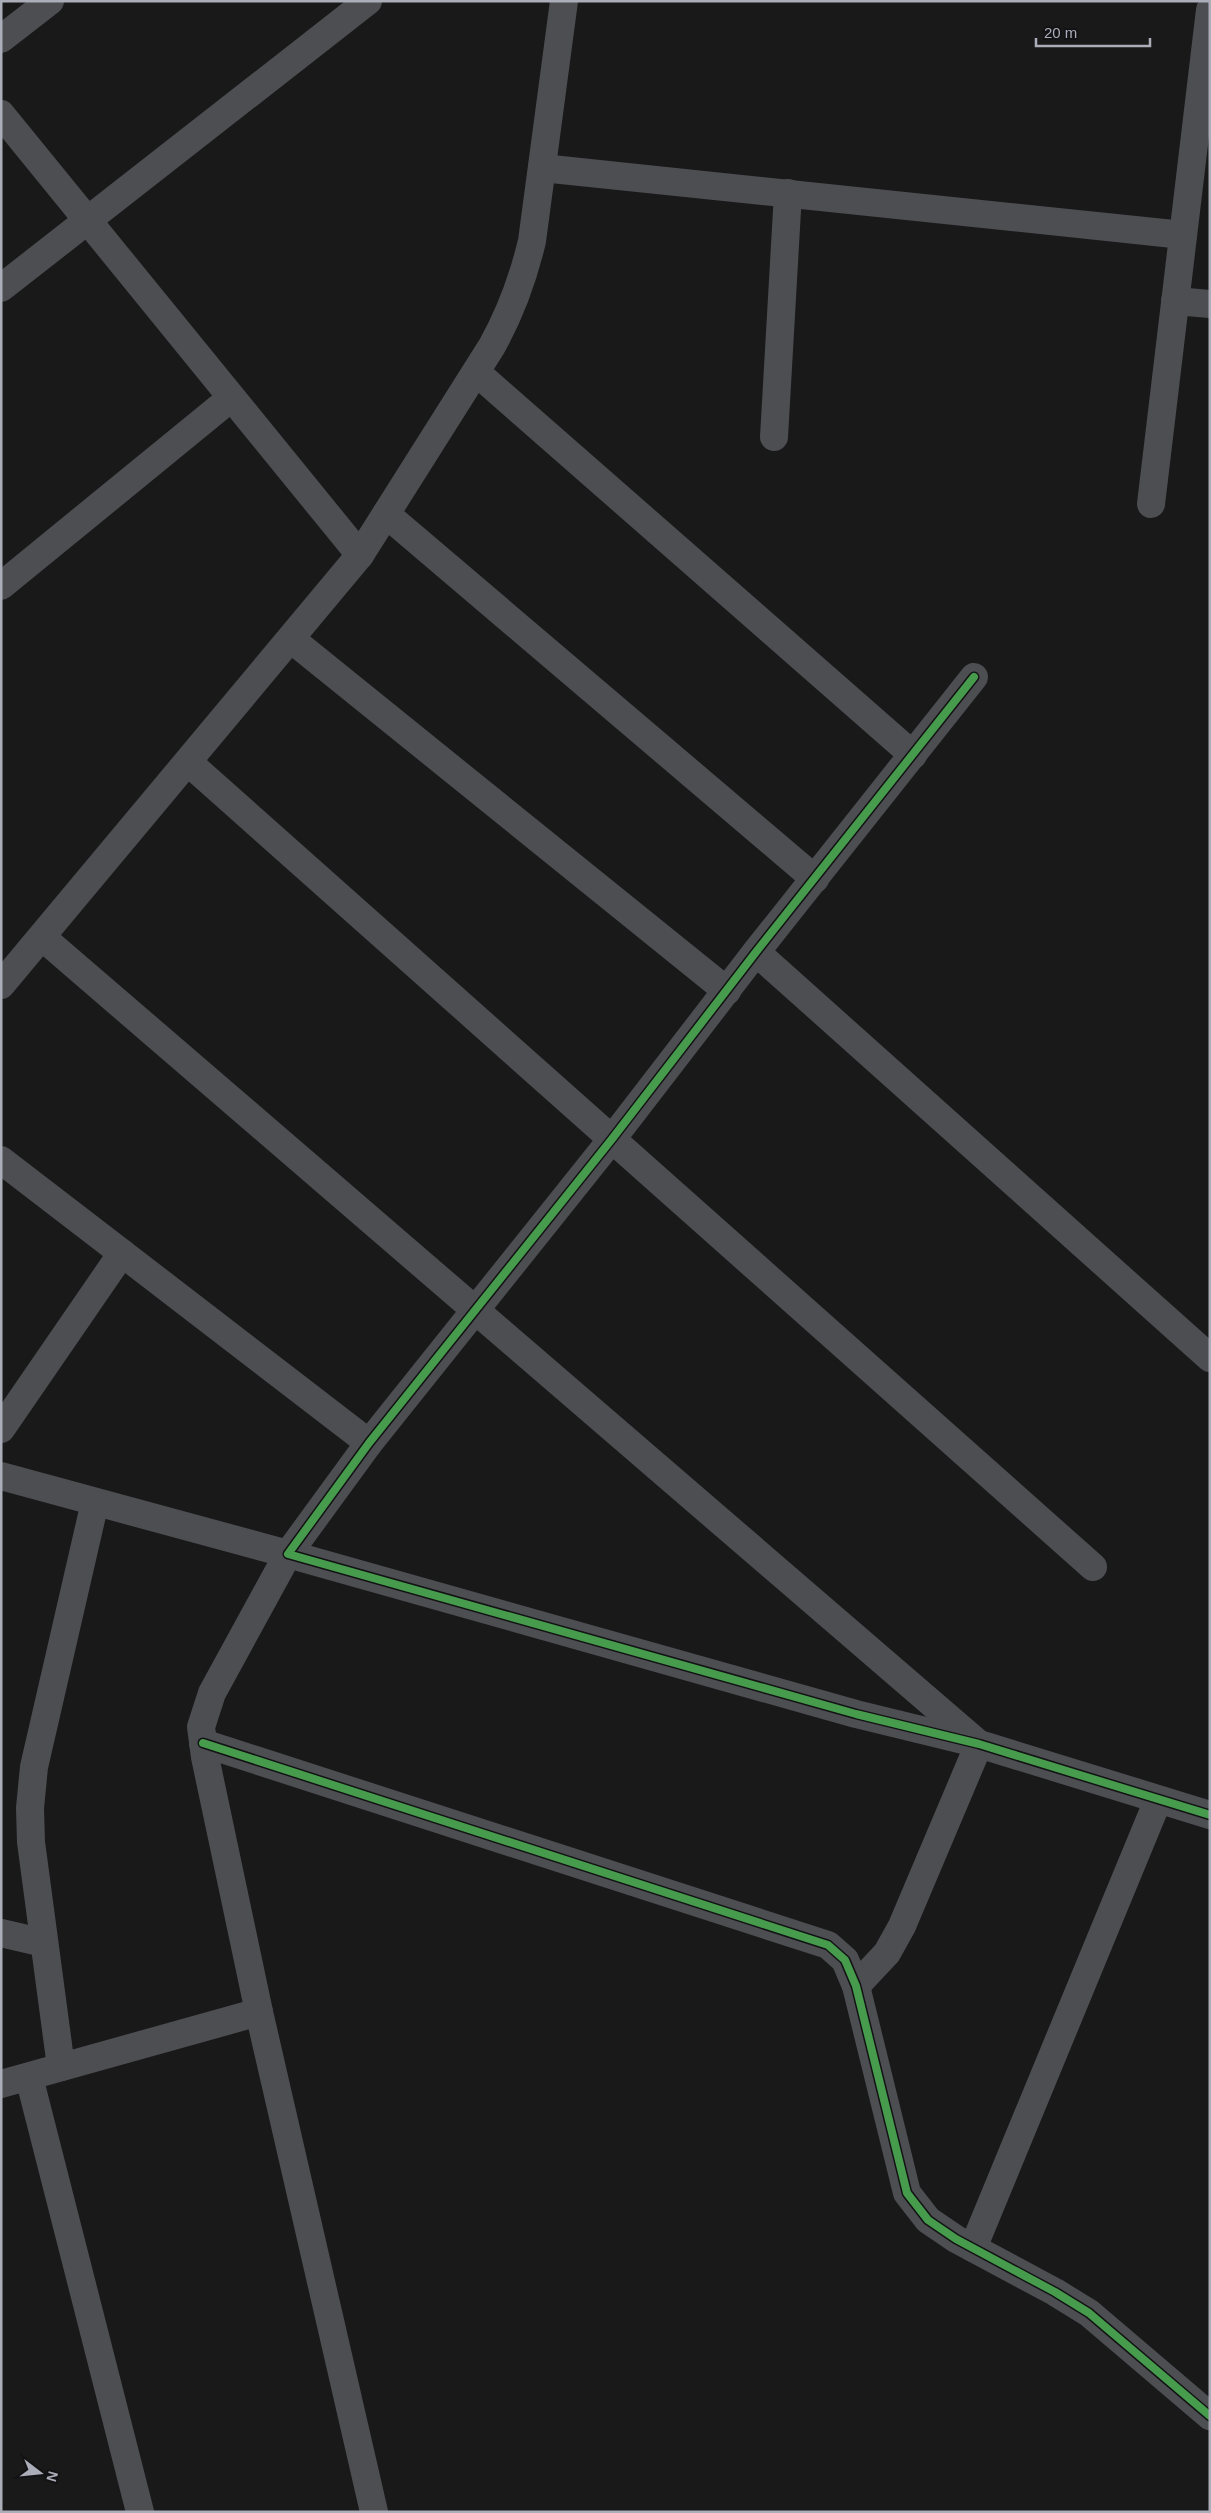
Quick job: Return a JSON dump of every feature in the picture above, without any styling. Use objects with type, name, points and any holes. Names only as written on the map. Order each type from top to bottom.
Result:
[{"type":"street","points":[[1,39],[50,1]]},
{"type":"street","points":[[1,288],[368,1]]},
{"type":"street","points":[[1,985],[360,554],[476,372],[510,315],[523,279],[532,241],[564,1]]},
{"type":"street","points":[[1192,1],[1210,4]]},
{"type":"street","points":[[1151,504],[1183,235],[1205,93],[1210,10]]},
{"type":"street","points":[[1,114],[360,554]]},
{"type":"street","points":[[542,168],[1183,235]]},
{"type":"street","points":[[774,437],[788,193]]},
{"type":"street","points":[[1175,301],[1210,304]]},
{"type":"street","points":[[476,372],[913,755]]},
{"type":"street","points":[[1,586],[231,398]]},
{"type":"street","points":[[386,514],[815,879]]},
{"type":"street","points":[[291,639],[727,990]]},
{"type":"street","points":[[374,2512],[258,2012],[201,1726],[212,1693],[288,1554],[369,1442],[612,1139],[756,952],[974,677]]},
{"type":"street","points":[[188,762],[1093,1567]]},
{"type":"street","points":[[42,937],[979,1744]]},
{"type":"street","points":[[756,952],[1210,1358]]},
{"type":"street","points":[[1,1160],[369,1442]]},
{"type":"street","points":[[1,1429],[122,1253]]},
{"type":"street","points":[[1,1476],[288,1554],[856,1714],[979,1744],[1210,1815]]},
{"type":"street","points":[[61,2068],[31,1842],[30,1808],[34,1767],[95,1502]]},
{"type":"street","points":[[203,1743],[828,1945],[845,1960],[856,1986],[907,2193],[928,2220],[973,2248],[1089,2313],[1210,2416]]},
{"type":"street","points":[[856,1986],[887,1953],[902,1926],[979,1744]]},
{"type":"street","points":[[973,2248],[1158,1800]]},
{"type":"street","points":[[1,1933],[44,1943]]},
{"type":"street","points":[[1,2084],[258,2012]]},
{"type":"street","points":[[29,2077],[140,2512]]},
{"type":"cycle path","points":[[974,677],[756,952],[612,1139],[369,1443],[288,1554],[856,1714],[979,1744],[1210,1815]]},
{"type":"cycle path","points":[[203,1743],[828,1945],[845,1960],[856,1986],[907,2193],[928,2220],[956,2239],[1055,2292],[1089,2313],[1210,2416]]}]
